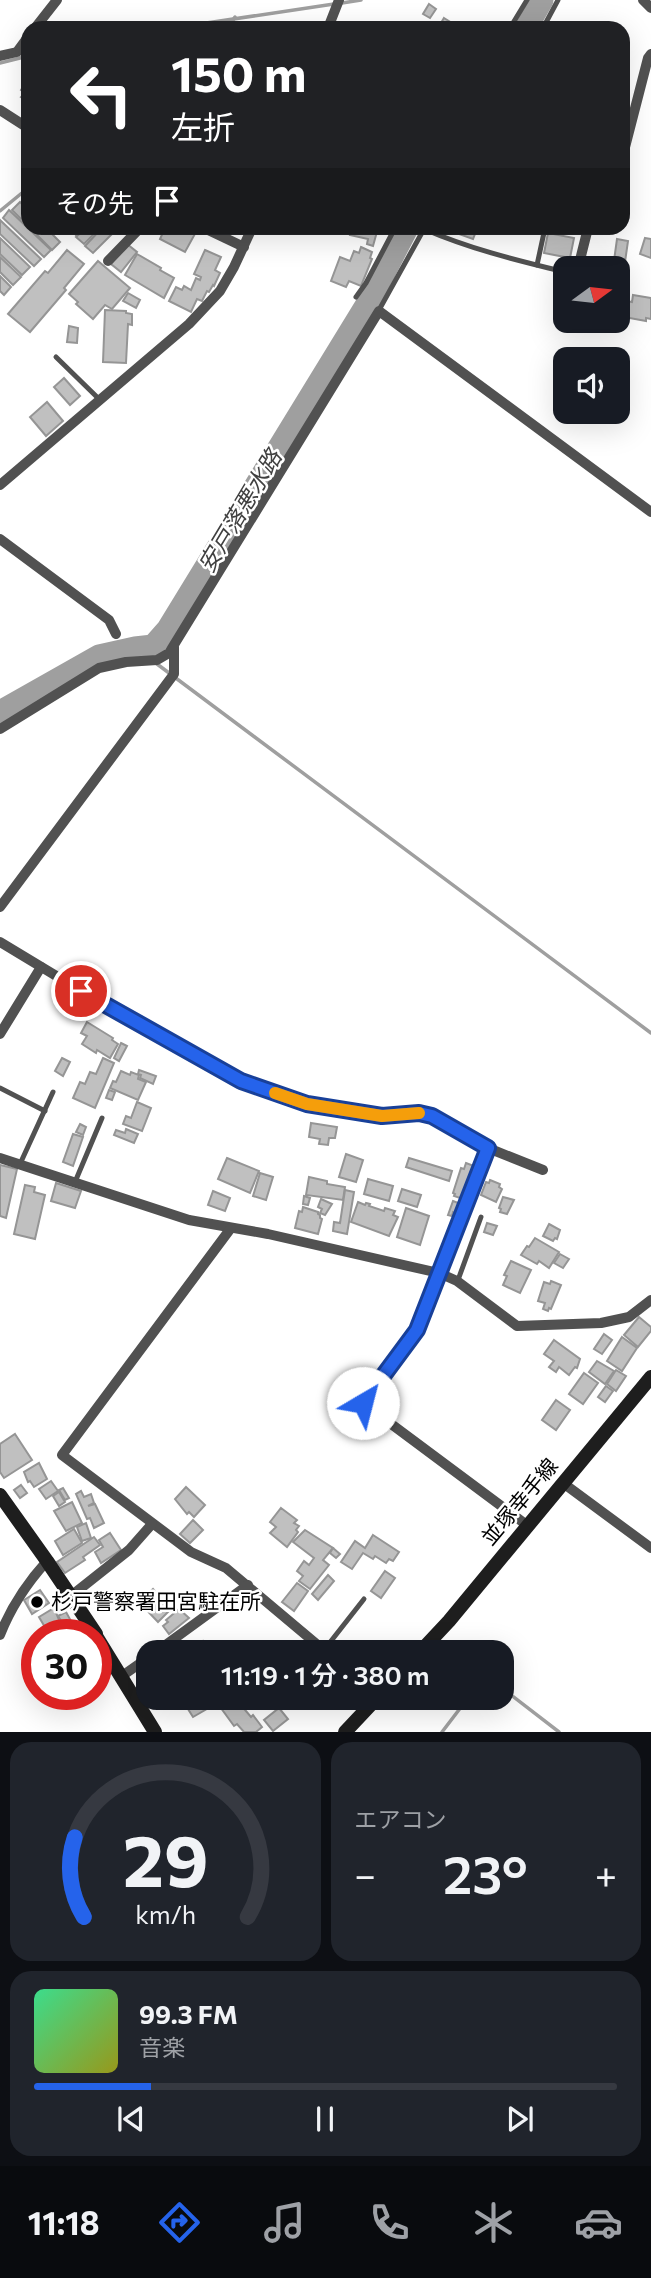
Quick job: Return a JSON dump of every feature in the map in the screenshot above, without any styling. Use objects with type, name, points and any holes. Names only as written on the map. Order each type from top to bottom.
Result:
[{"type":"main road","name":"並塚幸手線","points":[[431,1640],[651,1377]]},
{"type":"main road","points":[[0,1495],[86,1619]]},
{"type":"main road","points":[[112,1660],[155,1732]]},
{"type":"main road","points":[[345,1732],[366,1710]]},
{"type":"street","points":[[40,21],[57,0]]},
{"type":"street","points":[[331,21],[339,0]]},
{"type":"street","points":[[643,0],[651,8]]},
{"type":"street","points":[[0,56],[17,52],[21,47]]},
{"type":"street","points":[[630,128],[651,54]]},
{"type":"street","points":[[0,110],[21,124]]},
{"type":"street","points":[[108,261],[133,235]]},
{"type":"street","points":[[219,235],[244,247]]},
{"type":"street","points":[[0,485],[190,324],[220,291],[249,235]]},
{"type":"street","points":[[582,256],[586,235]]},
{"type":"street","points":[[0,729],[99,668],[126,662],[157,660],[174,648],[379,312],[651,512]]},
{"type":"street","points":[[0,539],[109,620],[116,634]]},
{"type":"street","points":[[0,907],[174,674],[174,648]]},
{"type":"street","points":[[0,942],[121,1015],[241,1081],[307,1104],[382,1116],[419,1113],[432,1116],[488,1148],[543,1170]]},
{"type":"street","points":[[0,1034],[41,967]]},
{"type":"street","points":[[488,1148],[417,1330],[363,1403],[528,1526]]},
{"type":"street","points":[[0,1158],[189,1220],[439,1273],[457,1281],[517,1326],[601,1323],[629,1317],[651,1300]]},
{"type":"street","points":[[231,1228],[62,1455],[191,1552],[226,1568],[312,1640]]},
{"type":"street","points":[[563,1483],[651,1548]]},
{"type":"street","points":[[71,1596],[129,1550],[152,1524]]},
{"type":"street","points":[[0,1635],[28,1581],[47,1560]]},
{"type":"street","points":[[172,1640],[248,1585]]},
{"type":"street","points":[[122,1676],[136,1666]]},
{"type":"lane","points":[[514,21],[527,0]]},
{"type":"lane","points":[[546,21],[558,0]]},
{"type":"lane","points":[[356,297],[391,235]]},
{"type":"lane","points":[[379,312],[418,235]]},
{"type":"lane","points":[[441,235],[491,254],[553,269]]},
{"type":"lane","points":[[537,265],[543,235]]},
{"type":"lane","points":[[56,358],[100,400]]},
{"type":"lane","points":[[0,1087],[45,1111]]},
{"type":"lane","points":[[20,1164],[53,1092]]},
{"type":"lane","points":[[75,1182],[102,1118]]},
{"type":"lane","points":[[457,1281],[481,1217]]},
{"type":"lane","points":[[333,1640],[364,1599]]},
{"type":"building","points":[[429,4],[436,9],[430,18],[423,14]]},
{"type":"building","points":[[20,202],[21,219],[12,210]]},
{"type":"building","points":[[9,210],[21,221],[21,235],[35,235],[51,250],[44,257],[3,218]]},
{"type":"building","points":[[0,220],[41,259],[34,266],[0,234]]},
{"type":"building","points":[[37,235],[53,235],[60,242],[52,250]]},
{"type":"building","points":[[78,235],[93,235],[84,244],[76,237]]},
{"type":"building","points":[[95,235],[111,235],[93,253],[85,246]]},
{"type":"building","points":[[162,235],[194,235],[185,252],[160,239]]},
{"type":"building","points":[[350,235],[376,235],[373,246],[367,244],[368,239]]},
{"type":"building","points":[[548,235],[574,238],[570,256],[544,253]]},
{"type":"building","points":[[0,238],[30,267],[22,275],[0,254]]},
{"type":"building","points":[[645,238],[651,239],[651,258],[640,254]]},
{"type":"building","points":[[617,239],[628,241],[626,256],[615,256]]},
{"type":"building","points":[[127,244],[137,252],[121,272],[111,264]]},
{"type":"building","points":[[361,247],[372,252],[372,259],[361,286],[349,281],[346,287],[331,281],[340,257],[350,261],[354,251],[359,253]]},
{"type":"building","points":[[67,250],[84,264],[30,332],[8,314]]},
{"type":"building","points":[[205,250],[221,257],[215,270],[220,273],[202,301],[197,299],[191,312],[169,301],[176,287],[182,290],[184,286],[191,290],[196,278],[200,280],[201,277],[194,274]]},
{"type":"building","points":[[137,254],[174,278],[164,298],[125,275]]},
{"type":"building","points":[[0,257],[21,277],[13,285],[0,272]]},
{"type":"building","points":[[98,261],[130,288],[112,309],[105,305],[93,319],[69,294]]},
{"type":"building","points":[[0,276],[11,287],[4,295],[0,291]]},
{"type":"building","points":[[128,293],[140,300],[136,308],[123,301]]},
{"type":"building","points":[[633,295],[651,298],[651,319],[646,318],[646,321],[630,318]]},
{"type":"building","points":[[105,310],[132,314],[132,325],[128,324],[126,363],[103,362]]},
{"type":"building","points":[[69,326],[78,328],[77,343],[67,342]]},
{"type":"building","points":[[64,378],[80,396],[70,405],[54,387]]},
{"type":"building","points":[[47,402],[63,421],[46,436],[30,417]]},
{"type":"building","points":[[87,1022],[118,1044],[110,1058],[82,1044],[87,1036],[81,1033]]},
{"type":"building","points":[[121,1043],[127,1046],[119,1061],[114,1058]]},
{"type":"building","points":[[62,1058],[70,1062],[63,1076],[55,1071]]},
{"type":"building","points":[[103,1058],[114,1063],[95,1108],[73,1098],[80,1082],[85,1084],[90,1072],[96,1074]]},
{"type":"building","points":[[139,1070],[156,1076],[153,1084],[140,1078]]},
{"type":"building","points":[[121,1071],[139,1075],[138,1079],[146,1082],[138,1100],[110,1088]]},
{"type":"building","points":[[109,1090],[115,1092],[112,1100],[106,1098]]},
{"type":"building","points":[[137,1102],[151,1108],[142,1131],[123,1124],[126,1116],[131,1118]]},
{"type":"building","points":[[311,1123],[337,1127],[335,1138],[329,1138],[328,1145],[319,1144],[320,1139],[309,1137]]},
{"type":"building","points":[[80,1124],[86,1127],[83,1135],[76,1132]]},
{"type":"building","points":[[126,1129],[138,1134],[134,1143],[114,1135],[116,1130],[125,1133]]},
{"type":"building","points":[[73,1134],[83,1137],[73,1166],[63,1162]]},
{"type":"building","points":[[346,1154],[363,1160],[356,1182],[339,1177]]},
{"type":"building","points":[[227,1158],[259,1171],[250,1193],[218,1179]]},
{"type":"building","points":[[409,1158],[452,1171],[449,1181],[406,1167]]},
{"type":"building","points":[[466,1163],[474,1166],[463,1199],[453,1193],[461,1168],[464,1169]]},
{"type":"building","points":[[0,1165],[17,1169],[6,1218],[0,1216]]},
{"type":"building","points":[[260,1173],[273,1177],[266,1200],[253,1196]]},
{"type":"building","points":[[309,1177],[345,1187],[343,1200],[306,1195]]},
{"type":"building","points":[[368,1179],[393,1186],[389,1201],[364,1194]]},
{"type":"building","points":[[490,1180],[500,1184],[502,1189],[496,1202],[481,1195],[486,1182],[489,1183]]},
{"type":"building","points":[[56,1183],[81,1191],[75,1208],[51,1201]]},
{"type":"building","points":[[25,1185],[35,1187],[34,1192],[45,1195],[35,1239],[14,1234]]},
{"type":"building","points":[[402,1189],[421,1195],[417,1207],[398,1201]]},
{"type":"building","points":[[345,1190],[354,1192],[347,1234],[333,1231],[334,1222],[340,1223]]},
{"type":"building","points":[[213,1191],[230,1198],[225,1211],[208,1205]]},
{"type":"building","points":[[304,1196],[310,1198],[308,1205],[303,1204]]},
{"type":"building","points":[[503,1197],[514,1200],[507,1214],[500,1212],[499,1208]]},
{"type":"building","points":[[321,1199],[332,1204],[325,1215],[320,1213],[322,1209],[318,1207]]},
{"type":"building","points":[[453,1201],[461,1204],[458,1214],[453,1212],[452,1216],[448,1215]]},
{"type":"building","points":[[358,1202],[384,1211],[385,1208],[395,1211],[393,1215],[398,1217],[389,1236],[351,1222]]},
{"type":"building","points":[[303,1207],[320,1215],[322,1219],[318,1234],[295,1228],[299,1211],[302,1212]]},
{"type":"building","points":[[406,1208],[429,1216],[420,1245],[397,1237]]},
{"type":"building","points":[[487,1223],[497,1226],[493,1235],[484,1232]]},
{"type":"building","points":[[549,1224],[560,1230],[557,1239],[553,1241],[543,1236]]},
{"type":"building","points":[[535,1238],[559,1252],[549,1268],[539,1261],[537,1264],[521,1255]]},
{"type":"building","points":[[560,1254],[569,1259],[563,1268],[554,1263]]},
{"type":"building","points":[[511,1261],[531,1270],[520,1293],[503,1285],[507,1276],[504,1275]]},
{"type":"building","points":[[551,1281],[561,1285],[548,1311],[543,1309],[545,1303],[538,1301],[544,1282],[550,1284]]},
{"type":"building","points":[[639,1317],[651,1327],[651,1331],[638,1347],[624,1335]]},
{"type":"building","points":[[604,1334],[612,1340],[602,1354],[594,1349]]},
{"type":"building","points":[[622,1337],[637,1348],[622,1371],[607,1361]]},
{"type":"building","points":[[554,1340],[580,1359],[577,1368],[569,1375],[559,1367],[556,1372],[549,1367],[554,1361],[544,1354]]},
{"type":"building","points":[[597,1361],[614,1371],[605,1384],[589,1372]]},
{"type":"building","points":[[616,1370],[626,1376],[616,1391],[607,1384]]},
{"type":"building","points":[[584,1373],[598,1383],[583,1404],[569,1394]]},
{"type":"building","points":[[606,1386],[613,1391],[605,1402],[598,1397]]},
{"type":"building","points":[[556,1400],[570,1410],[556,1430],[542,1420]]},
{"type":"building","points":[[15,1434],[32,1460],[4,1478],[0,1472],[0,1444]]},
{"type":"building","points":[[39,1463],[47,1479],[34,1487],[28,1482],[24,1472]]},
{"type":"building","points":[[51,1481],[58,1491],[46,1499],[39,1489]]},
{"type":"building","points":[[21,1485],[27,1493],[20,1498],[14,1490]]},
{"type":"building","points":[[186,1487],[205,1505],[194,1517],[189,1512],[187,1514],[175,1499]]},
{"type":"building","points":[[63,1488],[69,1498],[65,1500],[59,1490]]},
{"type":"building","points":[[81,1491],[84,1497],[91,1494],[94,1503],[88,1506],[95,1504],[104,1523],[94,1528],[90,1518],[87,1519],[76,1494]]},
{"type":"building","points":[[59,1492],[65,1502],[59,1506],[53,1496]]},
{"type":"building","points":[[72,1502],[82,1523],[66,1531],[54,1511]]},
{"type":"building","points":[[281,1508],[297,1520],[294,1523],[299,1526],[296,1530],[298,1532],[287,1547],[270,1533],[276,1527],[270,1522]]},
{"type":"building","points":[[193,1520],[203,1530],[190,1543],[180,1534]]},
{"type":"building","points":[[86,1523],[91,1538],[82,1541],[77,1527]]},
{"type":"building","points":[[74,1529],[82,1543],[63,1555],[55,1541]]},
{"type":"building","points":[[305,1530],[333,1548],[323,1560],[329,1565],[310,1589],[299,1581],[303,1576],[297,1571],[304,1561],[309,1565],[314,1558],[293,1542]]},
{"type":"building","points":[[110,1533],[121,1550],[101,1563],[95,1552],[103,1547],[99,1540]]},
{"type":"building","points":[[373,1535],[399,1552],[393,1561],[389,1559],[386,1563],[363,1553],[352,1569],[341,1562],[355,1541],[365,1548]]},
{"type":"building","points":[[94,1537],[100,1545],[83,1557],[85,1560],[65,1573],[57,1562]]},
{"type":"building","points":[[333,1548],[340,1554],[336,1558],[330,1553]]},
{"type":"building","points":[[385,1571],[395,1578],[381,1598],[371,1591]]},
{"type":"building","points":[[328,1575],[334,1581],[318,1600],[312,1594]]},
{"type":"building","points":[[297,1583],[308,1591],[294,1611],[282,1602]]},
{"type":"building","points":[[153,1589],[171,1609],[158,1622],[139,1602]]},
{"type":"building","points":[[40,1590],[49,1603],[32,1614],[24,1600]]},
{"type":"building","points":[[208,1598],[212,1604],[205,1610],[200,1604]]},
{"type":"building","points":[[54,1608],[59,1619],[40,1619],[39,1617]]},
{"type":"building","points":[[179,1609],[189,1618],[169,1634],[163,1626]]},
{"type":"building","points":[[66,1612],[70,1619],[60,1619],[58,1616]]},
{"type":"building","points":[[189,1710],[205,1710],[193,1717]]},
{"type":"building","points":[[222,1710],[245,1710],[262,1727],[256,1732],[244,1732],[237,1724],[234,1726]]},
{"type":"building","points":[[276,1710],[281,1710],[288,1719],[273,1731],[264,1720]]},
{"type":"waterway","points":[[342,3],[361,0]]},
{"type":"waterway","name":"安戸落悪水路","points":[[530,21],[542,0]]},
{"type":"waterway","points":[[220,21],[334,4]]},
{"type":"waterway","points":[[232,21],[235,17]]},
{"type":"waterway","points":[[0,63],[21,58]]},
{"type":"waterway","points":[[0,211],[21,194]]},
{"type":"waterway","name":"安戸落悪水路","points":[[0,712],[99,656],[153,646],[168,629],[372,296],[403,235]]},
{"type":"waterway","points":[[135,648],[148,657]]},
{"type":"waterway","points":[[157,664],[651,1033]]},
{"type":"waterway","points":[[514,1697],[559,1732]]},
{"type":"waterway","points":[[442,1732],[459,1710]]},
{"type":"slow traffic","points":[[275,1093],[307,1104],[382,1116],[419,1113]]},
{"type":"place","name":"杉戸警察署田宮駐在所","points":[[37,1602]]},
{"type":"route","points":[[81,991],[241,1081],[307,1104],[382,1116],[419,1113],[432,1116],[488,1148],[417,1330],[363,1403]]}]
